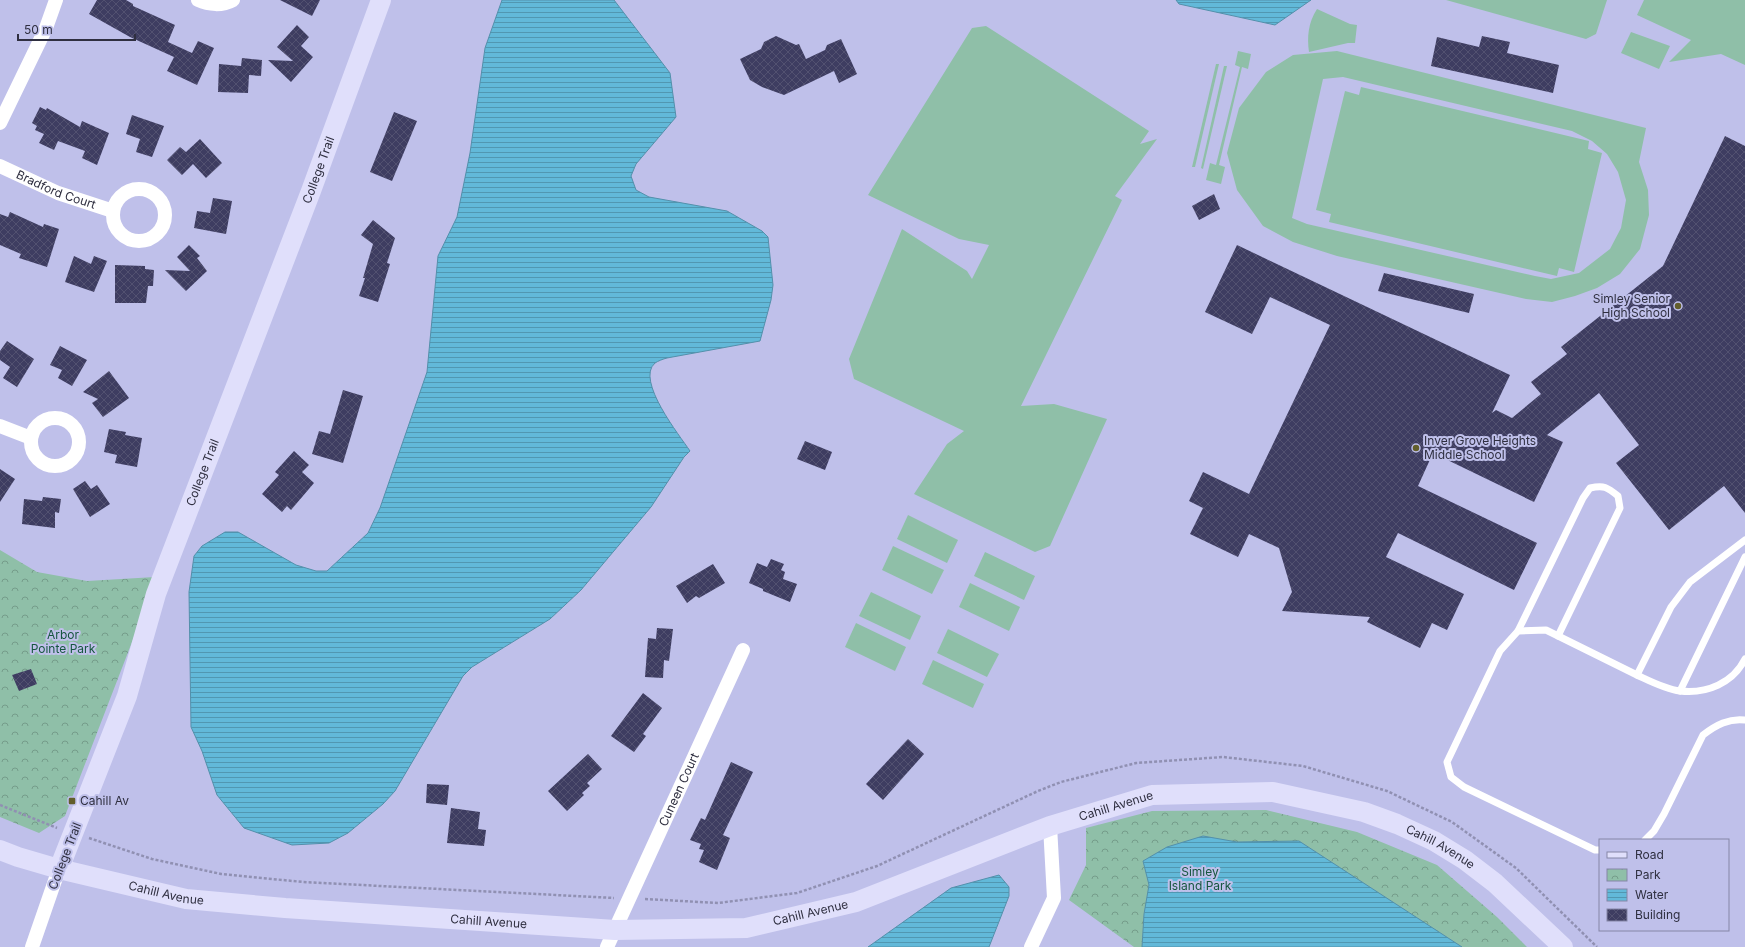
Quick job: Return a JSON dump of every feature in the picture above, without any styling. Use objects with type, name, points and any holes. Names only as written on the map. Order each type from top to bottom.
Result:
[{"type":"street","points":[[0,123],[46,28],[56,0]]},
{"type":"street","points":[[198,0],[211,4],[228,3],[233,0]]},
{"type":"street","name":"College Trail","points":[[32,947],[59,869],[127,696],[156,594],[311,190],[381,0]]},
{"type":"street","name":"Bradford Court","points":[[0,166],[58,193],[113,211]]},
{"type":"street","points":[[0,426],[31,438]]},
{"type":"street","name":"Cuneen Court","points":[[611,939],[743,650]]},
{"type":"street","name":"Cahill Avenue","points":[[0,850],[59,869],[186,899],[611,939],[746,928],[849,904],[1050,826],[1152,795],[1273,792],[1364,812],[1434,841],[1465,860],[1526,911],[1563,947]]},
{"type":"street","points":[[1031,947],[1054,898],[1050,826]]},
{"type":"lane","points":[[1558,636],[1620,508],[1618,496],[1608,488],[1601,486],[1590,488],[1583,498],[1518,630],[1500,651],[1447,762],[1451,777],[1464,787],[1595,850],[1599,850]]},
{"type":"lane","points":[[1637,675],[1671,607],[1690,582],[1745,540]]},
{"type":"lane","points":[[1680,691],[1745,557]]},
{"type":"lane","points":[[1518,630],[1546,630],[1637,675],[1659,685],[1680,691],[1706,690],[1724,683],[1741,667],[1745,659]]},
{"type":"lane","points":[[1645,839],[1654,831],[1664,814],[1703,734],[1714,726],[1726,721],[1745,720]]},
{"type":"path","points":[[0,806],[48,825],[152,859],[221,874],[303,882],[718,903],[797,893],[877,866],[1038,791],[1061,782],[1136,763],[1223,757],[1303,766],[1387,791],[1452,822],[1516,868],[1597,947]]},
{"type":"green space","points":[[1446,0],[1607,0],[1596,34],[1586,39]]},
{"type":"green space","points":[[1644,0],[1745,0],[1745,65],[1721,54],[1669,62],[1691,40],[1637,15]]},
{"type":"green space","points":[[1317,9],[1350,24],[1357,25],[1355,43],[1348,43],[1309,52],[1309,30]]},
{"type":"green space","points":[[986,26],[1149,131],[1140,144],[1157,139],[1115,196],[1122,200],[1021,406],[1054,404],[1107,419],[1050,546],[1035,552],[914,494],[947,444],[964,431],[854,379],[849,359],[902,229],[967,271],[972,279],[989,245],[959,239],[868,195],[972,28]]},
{"type":"green space","points":[[1631,32],[1670,46],[1659,69],[1621,53]]},
{"type":"green space","points":[[1238,51],[1251,54],[1248,69],[1242,67],[1219,165],[1225,167],[1221,184],[1206,180],[1210,163],[1216,165],[1240,67],[1235,65]]},
{"type":"green space","points":[[1337,51],[1646,128],[1639,162],[1648,190],[1649,215],[1640,249],[1620,274],[1597,288],[1552,302],[1526,299],[1337,256],[1293,242],[1263,226],[1237,190],[1227,153],[1239,108],[1266,72],[1293,55]],"holes":[[[1343,77],[1572,131],[1592,141],[1607,154],[1618,172],[1626,200],[1621,228],[1610,249],[1579,273],[1551,279],[1535,276],[1307,224],[1292,218],[1323,79]]]},
{"type":"green space","points":[[1216,64],[1219,64],[1195,167],[1192,167]]},
{"type":"green space","points":[[1224,66],[1227,66],[1203,169],[1201,168]]},
{"type":"green space","points":[[1361,87],[1589,141],[1588,149],[1602,153],[1574,272],[1559,268],[1557,276],[1329,222],[1331,214],[1316,210],[1345,91],[1359,95]]},
{"type":"green space","points":[[908,515],[958,540],[947,563],[897,539]]},
{"type":"green space","points":[[893,546],[944,570],[932,594],[882,570]]},
{"type":"green space","name":"Arbor Pointe Park","points":[[0,550],[37,572],[87,581],[155,577],[142,616],[65,816],[39,833],[0,817]]},
{"type":"green space","points":[[985,552],[1035,576],[1024,600],[974,576]]},
{"type":"green space","points":[[970,583],[1020,607],[1009,631],[959,607]]},
{"type":"green space","points":[[871,592],[921,616],[910,640],[859,616]]},
{"type":"green space","points":[[856,623],[906,647],[895,671],[845,647]]},
{"type":"green space","points":[[948,629],[999,654],[987,677],[937,653]]},
{"type":"green space","points":[[933,660],[984,684],[973,708],[922,684]]},
{"type":"green space","name":"Simley Island Park","points":[[1266,810],[1357,832],[1437,865],[1497,917],[1527,947],[1134,947],[1069,900],[1086,865],[1086,828],[1152,811]]},
{"type":"water","points":[[502,0],[614,0],[670,73],[676,117],[636,164],[631,176],[636,190],[649,197],[727,211],[762,231],[768,237],[773,285],[771,300],[760,341],[667,358],[655,363],[650,371],[651,382],[655,394],[661,408],[690,451],[684,457],[651,507],[581,590],[550,619],[472,667],[463,676],[395,791],[383,804],[348,833],[329,843],[292,845],[244,828],[217,795],[202,751],[191,727],[189,592],[194,556],[202,546],[225,532],[238,532],[296,565],[316,571],[327,571],[368,533],[380,508],[427,372],[438,256],[457,217],[470,153],[485,48]]},
{"type":"water","points":[[1176,0],[1311,0],[1275,25],[1179,4]]},
{"type":"water","points":[[1203,836],[1237,842],[1299,841],[1462,947],[1142,947],[1144,914],[1149,885],[1143,861],[1167,847]]},
{"type":"water","points":[[999,875],[1009,887],[1009,896],[989,947],[868,947],[951,888]]},
{"type":"building","points":[[97,0],[126,0],[133,4],[133,6],[175,25],[168,42],[192,53],[198,41],[214,48],[197,85],[167,71],[174,57],[130,37],[89,14]]},
{"type":"building","points":[[280,0],[320,0],[312,16]]},
{"type":"building","points":[[297,25],[309,37],[301,46],[313,57],[291,82],[268,60],[293,61],[277,47]]},
{"type":"building","points":[[776,36],[796,45],[799,44],[806,59],[825,50],[827,45],[841,39],[857,74],[839,83],[834,71],[784,95],[762,87],[750,80],[740,59],[761,49],[764,42]]},
{"type":"building","points":[[1482,36],[1510,42],[1507,53],[1559,65],[1553,93],[1431,66],[1437,37],[1479,47]]},
{"type":"building","points":[[242,58],[262,60],[261,76],[249,75],[248,93],[218,92],[219,64],[241,66]]},
{"type":"building","points":[[40,107],[46,110],[47,108],[80,127],[82,121],[109,133],[97,165],[82,158],[85,151],[58,141],[54,150],[39,143],[44,134],[35,130],[37,126],[32,123]]},
{"type":"building","points":[[394,112],[417,121],[392,181],[370,172]]},
{"type":"building","points":[[132,115],[164,126],[152,157],[136,152],[140,139],[126,134]]},
{"type":"building","name":"Inver Grove Heights Middle School","points":[[1725,136],[1745,146],[1745,513],[1724,486],[1669,530],[1616,463],[1639,445],[1599,393],[1547,435],[1563,442],[1534,502],[1433,453],[1418,486],[1537,543],[1514,590],[1398,533],[1386,557],[1464,594],[1447,630],[1432,623],[1420,648],[1367,622],[1370,617],[1282,611],[1292,592],[1279,548],[1249,534],[1238,557],[1190,534],[1203,508],[1189,501],[1203,472],[1249,494],[1330,325],[1270,297],[1252,334],[1205,312],[1237,245],[1510,375],[1492,413],[1496,410],[1512,418],[1541,394],[1531,382],[1567,354],[1561,347],[1663,266]]},
{"type":"building","points":[[200,139],[222,163],[206,178],[193,164],[182,175],[167,160],[180,147],[186,152]]},
{"type":"building","points":[[1214,194],[1220,209],[1199,220],[1192,206]]},
{"type":"building","points":[[213,198],[232,201],[226,234],[194,228],[197,211],[210,213]]},
{"type":"building","points":[[10,212],[43,227],[44,224],[59,229],[47,267],[19,258],[21,254],[0,245],[0,214],[8,217]]},
{"type":"building","points":[[373,220],[395,238],[387,263],[390,264],[378,302],[359,296],[373,244],[361,235]]},
{"type":"building","points":[[189,245],[200,256],[197,258],[207,271],[186,291],[165,270],[190,271],[177,257]]},
{"type":"building","points":[[74,256],[91,264],[94,256],[107,261],[94,292],[65,282]]},
{"type":"building","points":[[115,265],[145,266],[145,269],[154,270],[153,286],[148,286],[146,303],[115,303]]},
{"type":"building","points":[[1384,273],[1474,294],[1469,313],[1378,291]]},
{"type":"building","points":[[7,341],[34,359],[17,387],[3,378],[10,367],[0,360],[0,351]]},
{"type":"building","points":[[60,346],[87,360],[72,386],[58,378],[62,370],[50,365]]},
{"type":"building","points":[[109,371],[129,398],[103,417],[92,403],[98,399],[83,392]]},
{"type":"building","points":[[343,390],[363,396],[343,463],[312,454],[319,431],[330,434]]},
{"type":"building","points":[[109,429],[126,432],[125,435],[142,438],[137,467],[115,463],[117,455],[104,452]]},
{"type":"building","points":[[805,441],[832,452],[825,470],[797,459]]},
{"type":"building","points":[[294,451],[309,465],[302,472],[314,483],[291,510],[287,506],[282,512],[262,494],[279,475],[275,472]]},
{"type":"building","points":[[0,469],[15,479],[0,502]]},
{"type":"building","points":[[85,481],[91,489],[97,485],[110,504],[90,517],[73,489]]},
{"type":"building","points":[[43,497],[61,499],[59,513],[55,512],[55,528],[22,524],[24,499],[42,501]]},
{"type":"building","points":[[771,559],[784,564],[781,570],[785,572],[783,579],[797,584],[790,602],[763,591],[763,589],[749,583],[757,563],[767,567]]},
{"type":"building","points":[[713,564],[725,583],[699,598],[696,596],[687,603],[676,586]]},
{"type":"building","points":[[657,628],[673,629],[669,661],[664,660],[663,678],[645,677],[648,638],[656,639]]},
{"type":"building","points":[[31,669],[37,684],[19,691],[12,675]]},
{"type":"building","points":[[643,693],[662,708],[643,734],[646,736],[634,752],[611,736]]},
{"type":"building","points":[[908,739],[924,754],[883,800],[866,784]]},
{"type":"building","points":[[588,754],[602,769],[587,783],[590,786],[582,793],[584,795],[567,811],[548,791]]},
{"type":"building","points":[[731,762],[753,772],[723,835],[730,838],[717,870],[699,862],[704,850],[699,849],[701,844],[690,840],[701,818],[705,820]]},
{"type":"building","points":[[427,784],[449,785],[447,805],[426,803]]},
{"type":"building","points":[[451,808],[480,812],[478,829],[486,830],[484,846],[447,843]]},
{"type":"place","name":"Simley Senior High School","points":[[1678,306]]},
{"type":"place","name":"Inver Grove Heights Middle School","points":[[1416,448]]},
{"type":"place","name":"Cahill Av","points":[[72,801]]}]
